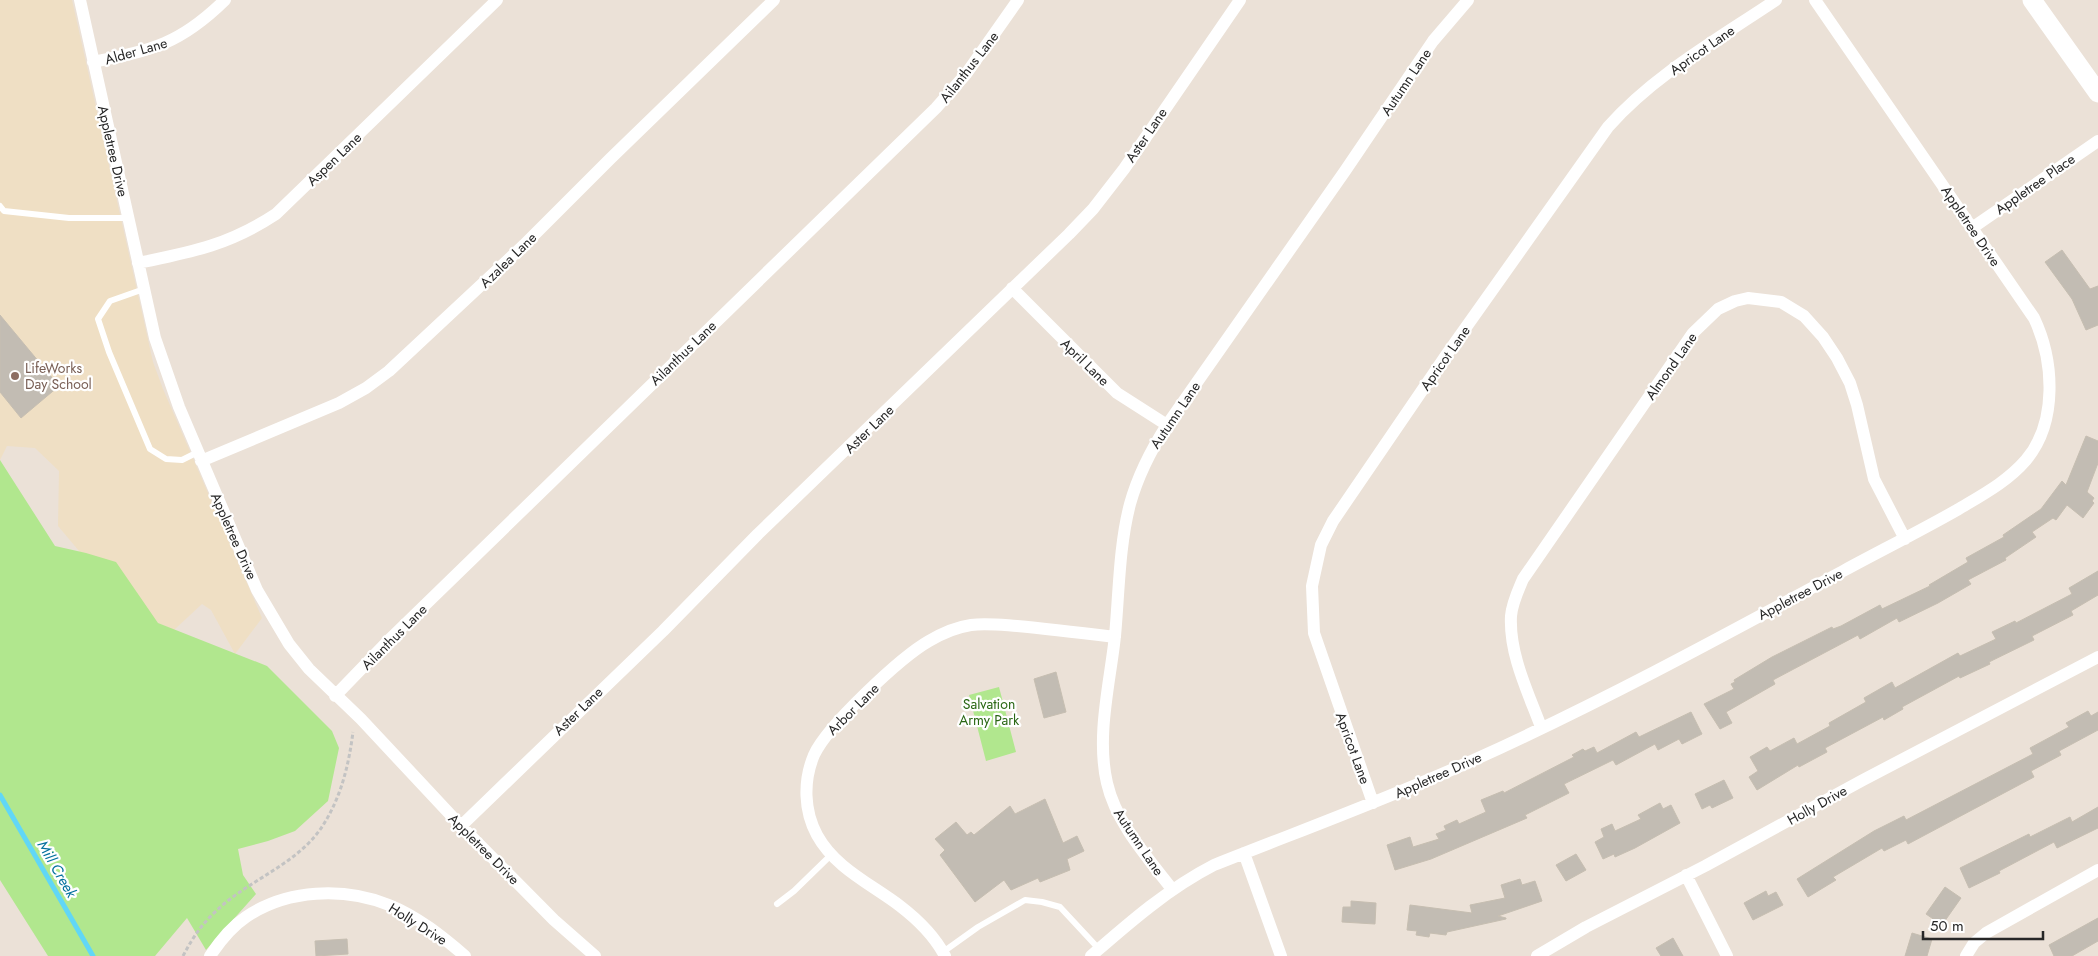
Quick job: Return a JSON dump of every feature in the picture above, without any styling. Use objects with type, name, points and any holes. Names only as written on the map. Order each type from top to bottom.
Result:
[{"type":"main road","points":[[2032,0],[2098,93]]},
{"type":"street","name":"Appletree Drive","points":[[80,0],[138,263],[161,355],[178,408],[257,590],[289,644],[309,668],[335,696],[356,714],[460,826],[554,920],[594,956]]},
{"type":"street","name":"Alder Lane","points":[[93,62],[153,48],[176,39],[192,30],[225,0]]},
{"type":"street","name":"Aspen Lane","points":[[138,263],[197,250],[232,239],[253,230],[276,214],[497,0]]},
{"type":"street","name":"Azalea Lane","points":[[200,456],[339,402],[366,388],[389,371],[524,245],[774,0]]},
{"type":"street","name":"Ailanthus Lane","points":[[335,696],[391,638],[936,108],[966,74],[1018,0]]},
{"type":"street","name":"Aster Lane","points":[[460,826],[1093,209],[1124,169],[1240,0]]},
{"type":"street","name":"Autumn Lane","points":[[1172,889],[1128,830],[1114,805],[1107,784],[1103,758],[1104,728],[1122,556],[1130,505],[1139,475],[1152,448],[1167,425],[1345,171],[1433,41],[1468,0]]},
{"type":"street","name":"Apricot Lane","points":[[1373,803],[1314,633],[1312,586],[1321,545],[1333,520],[1447,354],[1608,127],[1623,110],[1647,89],[1776,0]]},
{"type":"street","name":"Appletree Drive","points":[[1095,953],[1172,889],[1214,865],[1373,803],[1477,758],[1670,664],[1905,539],[1994,488],[2026,459],[2044,426],[2050,375],[2041,334],[2034,318],[1815,0]]},
{"type":"street","name":"Appletree Place","points":[[1972,228],[2098,141]]},
{"type":"street","name":"April Lane","points":[[1012,288],[1117,392],[1167,425]]},
{"type":"street","name":"Almond Lane","points":[[1541,728],[1522,676],[1513,643],[1511,615],[1516,595],[1523,579],[1693,333],[1718,309],[1748,298],[1781,302],[1804,316],[1823,338],[1837,358],[1850,383],[1874,479],[1905,539]]},
{"type":"street","name":"Arbor Lane","points":[[944,954],[916,920],[840,864],[817,835],[809,816],[806,791],[808,774],[814,755],[831,728],[899,664],[928,641],[948,632],[970,625],[992,625],[1041,628],[1114,637]]},
{"type":"street","name":"Holly Drive","points":[[1537,956],[1586,927],[2098,657]]},
{"type":"street","points":[[1244,853],[1281,956]]},
{"type":"street","points":[[1966,956],[1974,943],[1986,933],[2098,870]]},
{"type":"street","points":[[1686,875],[1727,956]]},
{"type":"street","name":"Holly Drive","points":[[210,956],[223,938],[245,918],[260,908],[292,897],[309,894],[341,894],[365,897],[402,910],[465,956]]},
{"type":"lane","points":[[0,206],[4,211],[68,218],[128,218]]},
{"type":"lane","points":[[144,289],[110,301],[98,319],[109,352],[150,449],[166,459],[182,460],[200,456]]},
{"type":"lane","points":[[778,904],[831,855]]},
{"type":"lane","points":[[944,954],[978,927],[1025,900],[1060,907],[1095,953]]},
{"type":"path","points":[[183,956],[196,932],[226,902],[302,849],[325,823],[342,787],[350,754],[356,714]]},
{"type":"shaded area","points":[[0,0],[72,0],[153,362],[262,618],[235,654],[211,610],[202,604],[174,630],[158,623],[90,564],[58,526],[59,471],[35,448],[7,446],[0,460]]},
{"type":"green space","points":[[0,460],[55,546],[116,562],[158,623],[267,666],[332,731],[339,748],[328,801],[295,831],[238,849],[243,875],[256,894],[206,950],[187,918],[155,956],[48,956],[0,880]]},
{"type":"green space","name":"Salvation Army Park","points":[[999,687],[1016,752],[986,761],[969,695]]},
{"type":"building","points":[[2062,250],[2090,289],[2098,286],[2098,325],[2086,330],[2072,299],[2045,262]]},
{"type":"building","name":"LifeWorks Day School","points":[[0,315],[59,386],[21,418],[0,392]]},
{"type":"building","points":[[2086,436],[2098,441],[2098,463],[2087,492],[2094,498],[2092,501],[2094,503],[2083,518],[2067,505],[2056,520],[2053,518],[2032,532],[2036,537],[2005,558],[2006,560],[1968,580],[1971,584],[1899,622],[1897,618],[1860,639],[1858,635],[1773,680],[1775,684],[1726,712],[1732,723],[1720,729],[1704,704],[1734,689],[1731,684],[1735,682],[1734,680],[1772,657],[1832,627],[1833,629],[1841,626],[1880,605],[1882,609],[1930,586],[1968,562],[1966,558],[2004,537],[2003,535],[2041,509],[2062,481],[2066,485]]},
{"type":"building","points":[[2098,571],[2098,595],[2071,611],[2073,615],[2032,636],[2034,640],[1989,662],[1990,664],[1960,678],[1959,676],[1902,707],[1903,709],[1884,720],[1883,717],[1825,748],[1827,752],[1799,767],[1798,765],[1757,790],[1749,777],[1758,771],[1750,757],[1767,747],[1770,751],[1794,738],[1797,744],[1830,726],[1829,723],[1866,702],[1864,698],[1892,682],[1895,688],[1958,653],[1960,656],[1996,639],[1992,632],[2015,621],[2016,623],[2072,594],[2069,588]]},
{"type":"building","points":[[1056,672],[1066,712],[1044,718],[1034,679]]},
{"type":"building","points":[[2088,711],[2091,716],[2098,712],[2098,730],[2059,751],[2061,755],[2031,771],[2034,777],[1908,844],[1906,840],[1884,851],[1882,848],[1833,877],[1836,880],[1808,897],[1797,879],[1874,831],[1904,816],[1906,820],[2033,754],[2030,748],[2069,727],[2066,723]]},
{"type":"building","points":[[1691,712],[1702,734],[1682,744],[1679,739],[1658,750],[1655,744],[1616,765],[1613,760],[1564,784],[1569,793],[1525,815],[1527,818],[1431,859],[1395,870],[1387,845],[1410,837],[1413,847],[1439,839],[1436,834],[1446,830],[1444,826],[1457,820],[1459,824],[1486,812],[1481,800],[1503,791],[1504,793],[1574,757],[1572,755],[1583,749],[1585,751],[1594,747],[1597,753],[1636,732],[1639,737]]},
{"type":"building","points":[[1724,780],[1733,798],[1712,808],[1710,805],[1702,809],[1695,794]]},
{"type":"building","points":[[1045,799],[1063,843],[1077,836],[1084,851],[1067,859],[1070,870],[1040,882],[1038,878],[1011,890],[1004,880],[975,902],[940,855],[945,850],[935,839],[956,822],[967,835],[971,832],[974,835],[1010,806],[1015,814]]},
{"type":"building","points":[[1660,803],[1663,809],[1671,805],[1680,823],[1635,848],[1615,857],[1614,854],[1603,859],[1595,842],[1604,837],[1601,829],[1612,824],[1615,831],[1641,819],[1638,815]]},
{"type":"building","points":[[2098,807],[2098,828],[2057,848],[2054,842],[1999,871],[2000,873],[1969,888],[1960,868],[2029,834],[2030,837],[2070,817],[2072,822]]},
{"type":"building","points":[[1576,854],[1586,870],[1566,881],[1556,865]]},
{"type":"building","points":[[1520,879],[1522,885],[1535,881],[1542,901],[1498,916],[1506,919],[1447,932],[1446,935],[1430,933],[1429,937],[1416,935],[1417,931],[1407,930],[1410,905],[1472,913],[1470,905],[1505,898],[1501,885]]},
{"type":"building","points":[[1945,887],[1961,898],[1942,925],[1926,914]]},
{"type":"building","points":[[1766,891],[1768,896],[1776,892],[1783,905],[1753,920],[1744,903]]},
{"type":"building","points":[[1351,901],[1376,903],[1375,924],[1342,922],[1343,907],[1351,907]]},
{"type":"building","points":[[2098,918],[2098,941],[2072,956],[2054,956],[2049,945]]},
{"type":"building","points":[[1912,933],[1932,939],[1927,956],[1905,956]]},
{"type":"building","points":[[1673,938],[1683,956],[1661,956],[1656,948]]},
{"type":"building","points":[[347,939],[348,954],[316,956],[315,941]]},
{"type":"waterway","name":"Mill Creek","points":[[0,795],[93,956]]},
{"type":"place","name":"LifeWorks Day School","points":[[15,376]]}]
